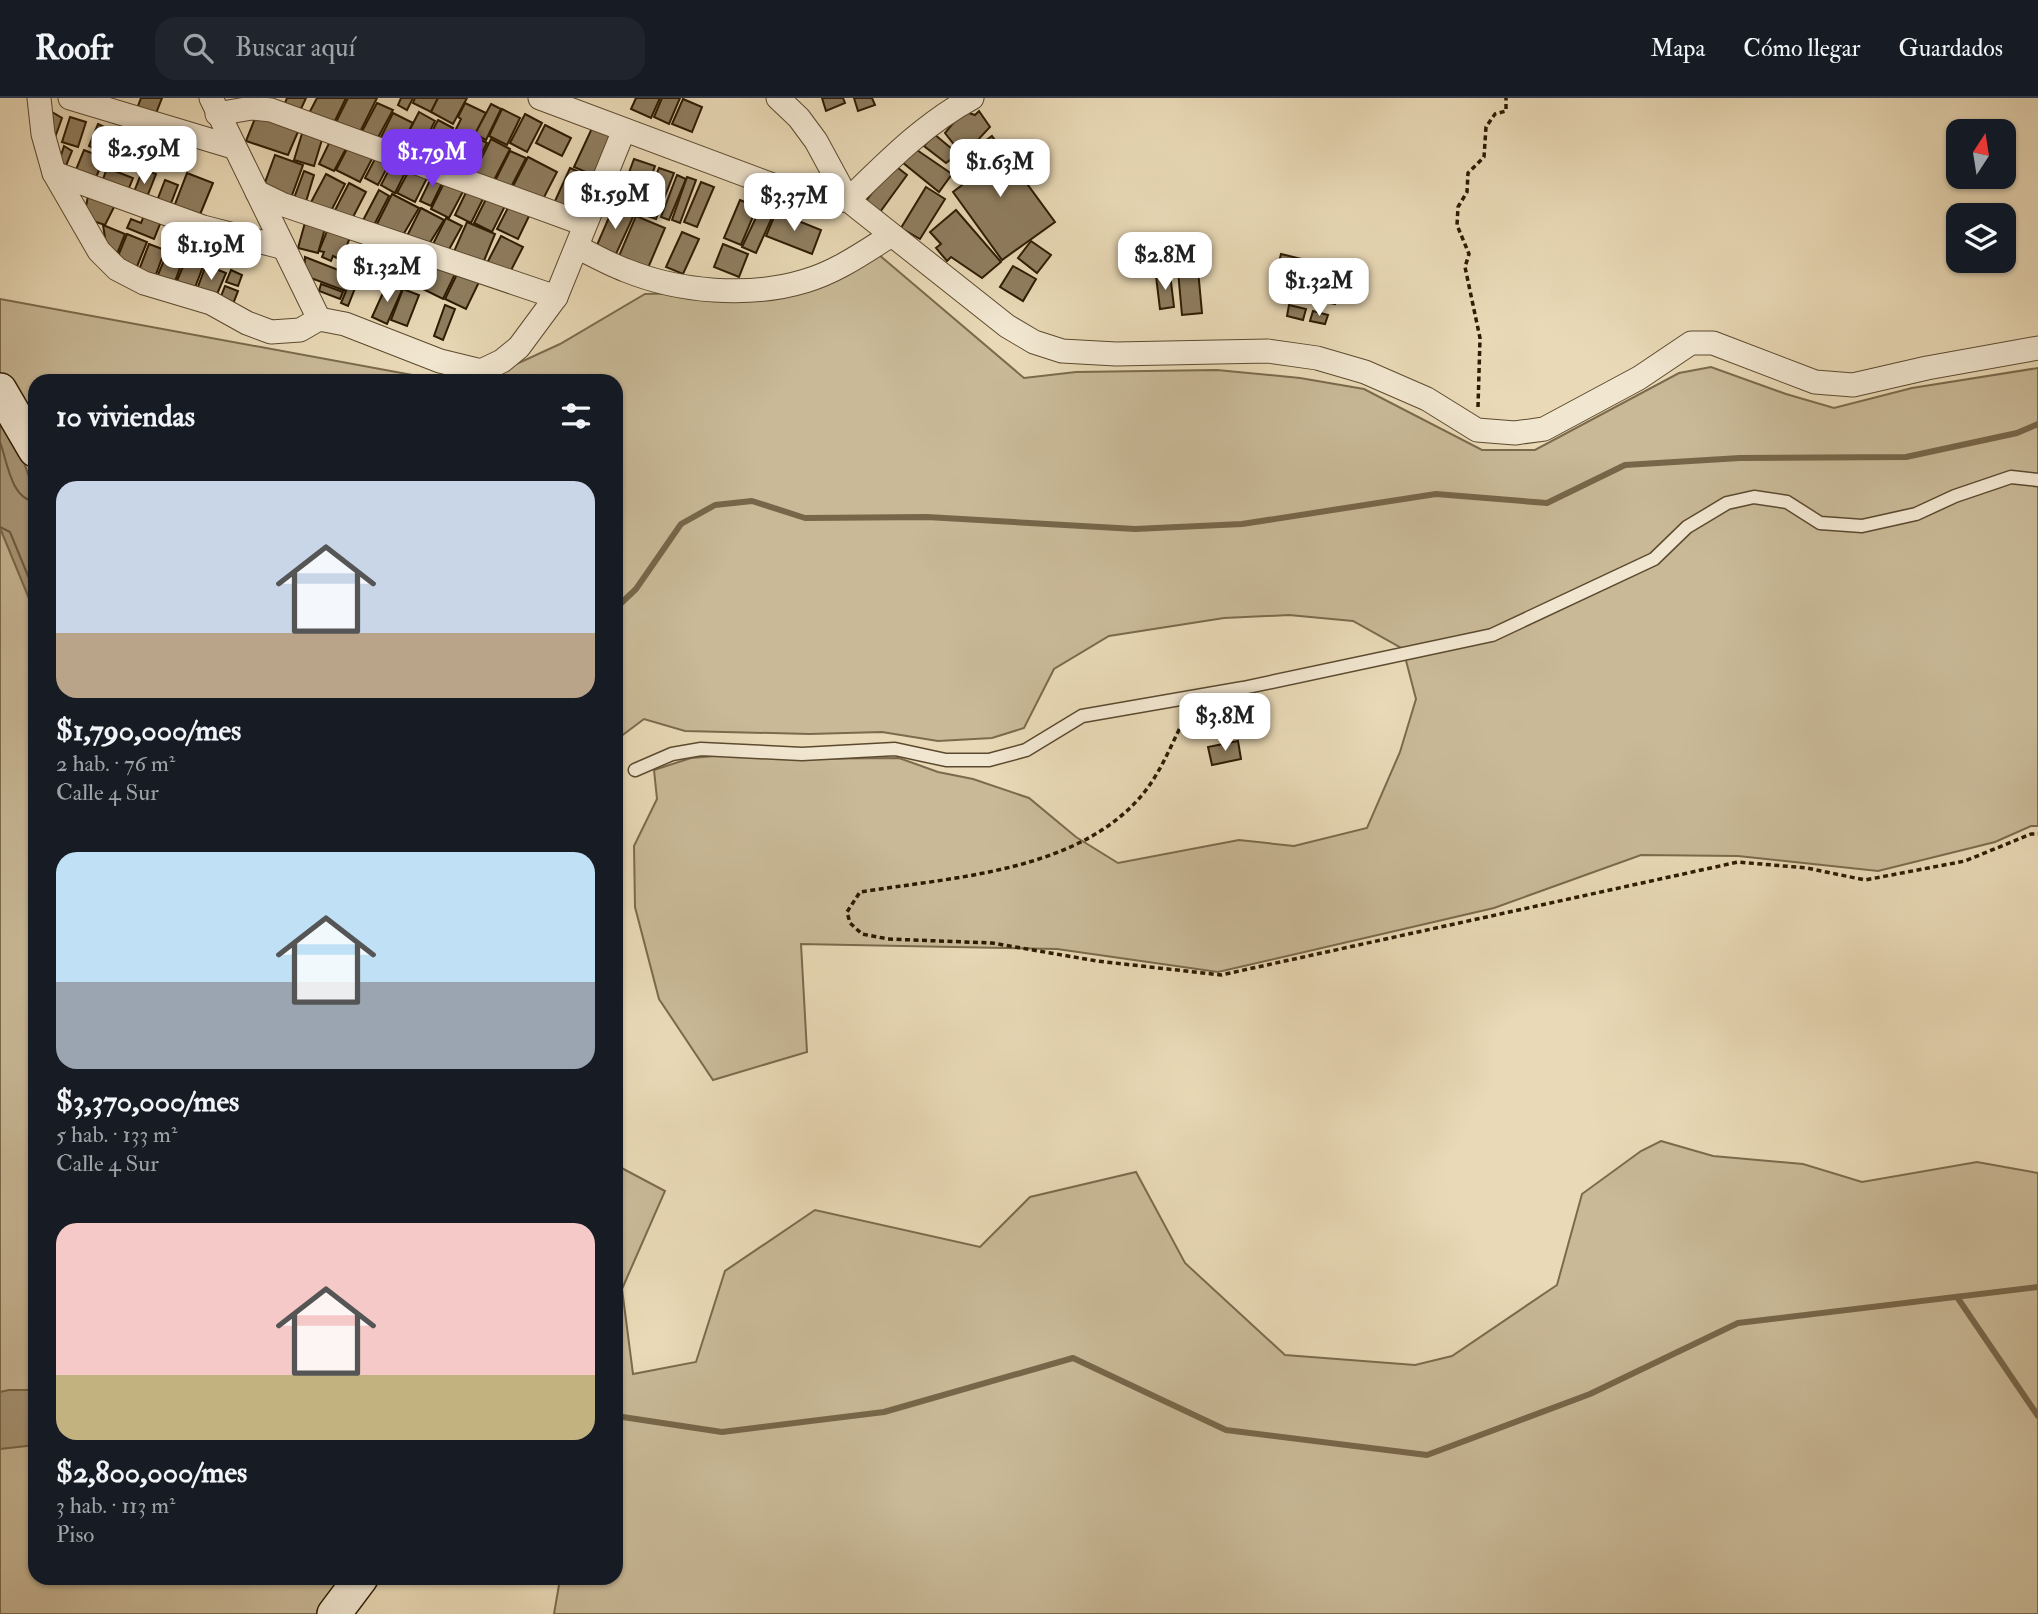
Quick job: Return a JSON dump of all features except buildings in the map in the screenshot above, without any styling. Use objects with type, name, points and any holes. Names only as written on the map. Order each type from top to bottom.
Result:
[{"type":"main road","points":[[0,390],[28,438]]},
{"type":"main road","points":[[334,1614],[356,1585]]},
{"type":"street","points":[[38,98],[43,134],[54,173],[99,251],[117,269],[144,282],[211,303],[247,323],[271,332],[300,330],[319,320],[363,330],[460,368],[481,371],[502,362],[519,347],[556,297],[624,130]]},
{"type":"street","points":[[70,98],[233,147]]},
{"type":"street","points":[[540,98],[818,201],[848,200],[922,131],[945,113],[972,98]]},
{"type":"street","points":[[784,99],[816,141],[848,200],[890,236],[1007,326],[1034,342],[1062,351],[1102,354],[1268,351],[1317,358],[1365,372],[1427,400],[1477,430],[1515,433],[1544,429],[1639,378],[1691,343],[1713,342],[1815,382],[1853,385],[1927,368],[2038,348]]},
{"type":"street","points":[[319,320],[214,106],[271,110],[369,147],[467,179],[584,224]]},
{"type":"street","points":[[54,173],[203,227],[281,247]]},
{"type":"street","points":[[257,192],[284,205],[556,297]]},
{"type":"street","points":[[577,247],[626,271],[671,284],[724,290],[766,289],[818,275],[843,265],[890,236]]},
{"type":"lane","points":[[635,770],[672,754],[701,749],[802,754],[895,749],[946,760],[989,760],[1026,750],[1083,716],[1196,697],[1492,635],[1654,559],[1687,527],[1727,503],[1754,497],[1787,502],[1820,523],[1863,526],[1916,514],[1955,496],[2011,477],[2038,480]]},
{"type":"path","points":[[1477,430],[1480,338],[1465,267],[1469,254],[1457,225],[1458,207],[1467,192],[1468,173],[1484,157],[1486,127],[1495,114],[1506,111],[1506,98]]},
{"type":"path","points":[[1196,697],[1146,790],[1112,822],[1058,852],[1015,866],[950,881],[860,892],[847,912],[850,923],[862,934],[888,939],[992,943],[1097,961],[1221,975],[1738,862],[1807,868],[1865,880],[1965,862],[2031,834],[2038,834]]},
{"type":"shaded area","points":[[878,254],[1024,378],[1076,372],[1217,370],[1300,378],[1364,389],[1482,450],[1535,450],[1679,373],[1711,367],[1834,408],[1912,388],[2038,368],[2038,826],[2031,826],[1995,842],[1878,871],[1738,856],[1641,855],[1494,908],[1218,972],[1057,949],[801,944],[807,1052],[713,1080],[659,999],[635,907],[634,846],[657,799],[654,770],[691,758],[727,755],[786,759],[899,758],[1029,798],[1076,837],[1118,863],[1239,840],[1294,846],[1367,828],[1400,752],[1416,699],[1403,649],[1353,621],[1289,615],[1224,618],[1109,636],[1054,669],[1024,728],[992,738],[938,741],[882,732],[809,734],[685,731],[644,719],[623,735],[623,374],[494,374],[560,344],[645,294],[793,291]]},
{"type":"shaded area","points":[[0,299],[407,374],[28,374],[28,1585],[340,1585],[318,1614],[0,1614]]},
{"type":"shaded area","points":[[1661,1141],[1713,1156],[1803,1164],[1862,1182],[1977,1162],[2038,1173],[2038,1614],[554,1614],[559,1585],[623,1585],[623,1297],[633,1374],[696,1362],[725,1271],[815,1210],[980,1247],[1030,1197],[1136,1172],[1185,1263],[1285,1355],[1415,1365],[1452,1356],[1557,1285],[1582,1194],[1641,1151]]},
{"type":"shaded area","points":[[623,1169],[665,1191],[623,1287]]},
{"type":"water","points":[[0,406],[9,420],[28,474],[28,596],[0,528]]},
{"type":"water","points":[[28,1390],[28,1446],[0,1449],[0,1392]]},
{"type":"waterway","points":[[623,601],[636,589],[681,524],[715,505],[752,501],[805,518],[927,517],[1135,529],[1242,524],[1436,494],[1547,503],[1625,465],[1740,458],[1906,457],[2017,433],[2038,424]]},
{"type":"waterway","points":[[623,1417],[722,1432],[884,1412],[1073,1358],[1226,1430],[1427,1455],[1590,1394],[1738,1323],[2038,1287]]},
{"type":"waterway","points":[[1957,1297],[2038,1416]]}]
